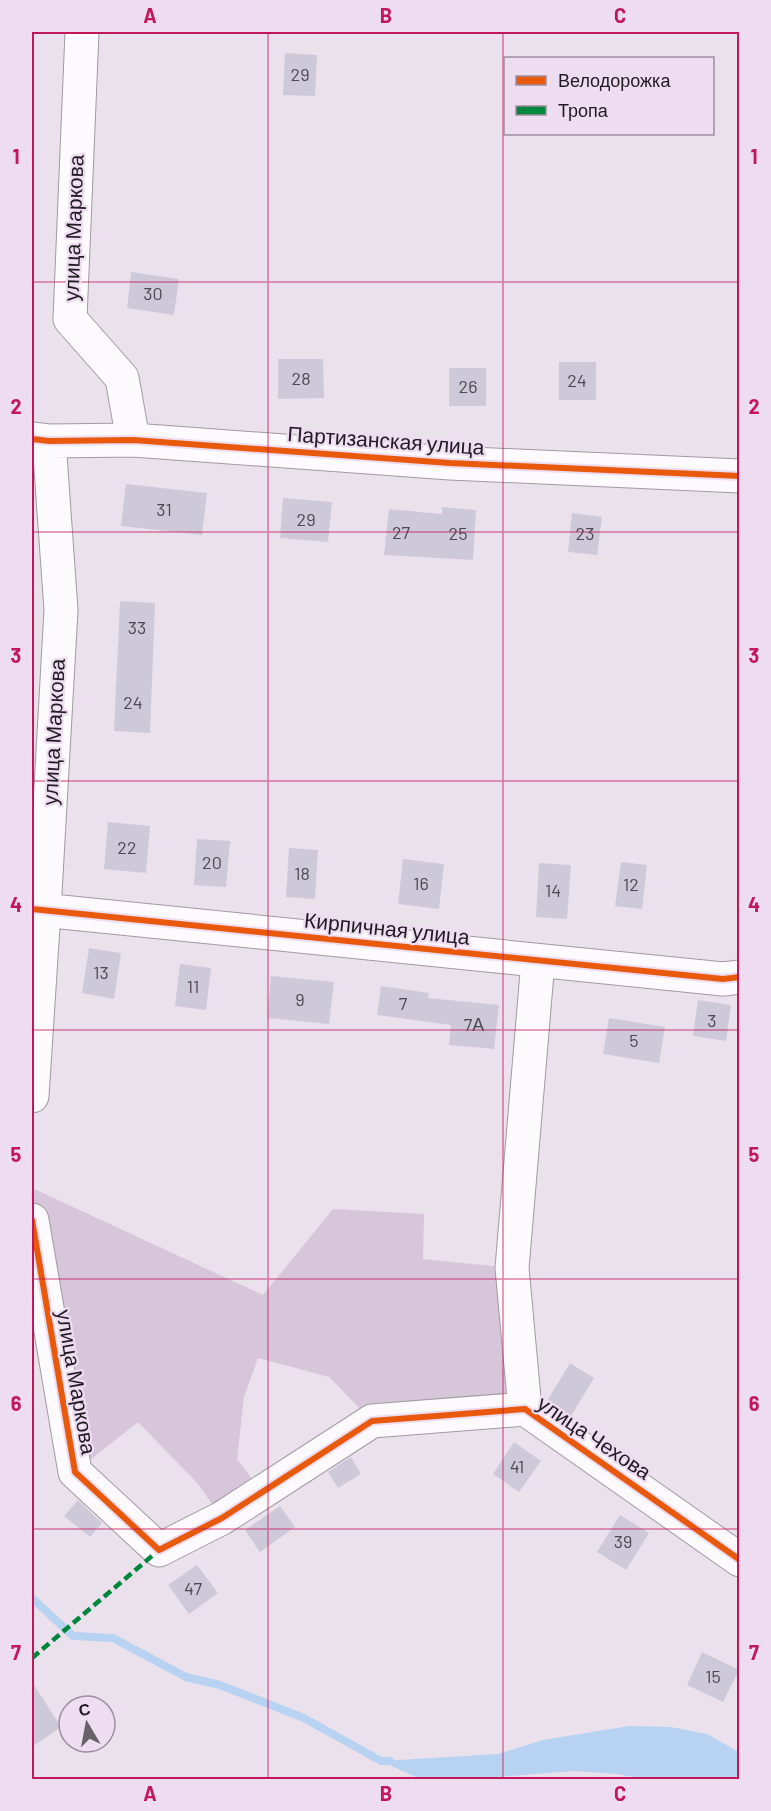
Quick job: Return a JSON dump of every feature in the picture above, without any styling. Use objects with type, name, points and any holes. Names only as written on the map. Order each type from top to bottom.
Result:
[{"type":"street","name":"улица Маркова","points":[[82,32],[70,319],[122,378],[134,440]]},
{"type":"street","name":"улица Маркова","points":[[32,1096],[38,910],[61,610],[40,440]]},
{"type":"street","name":"Партизанская улица","points":[[40,440],[134,440],[450,463],[740,476]]},
{"type":"street","name":"Кирпичная улица","points":[[38,910],[723,979],[740,977]]},
{"type":"street","points":[[525,1409],[512,1268],[538,961]]},
{"type":"street","name":"улица Маркова","points":[[32,1220],[75,1472],[159,1550]]},
{"type":"street","name":"улица Чехова","points":[[159,1550],[222,1518],[372,1421],[525,1409],[740,1560]]},
{"type":"shaded area","points":[[32,1188],[263,1295],[333,1209],[424,1214],[423,1259],[512,1268],[525,1409],[372,1421],[329,1377],[258,1358],[244,1397],[237,1459],[262,1492],[222,1518],[198,1484],[138,1422],[75,1472],[32,1220]]},
{"type":"water","points":[[629,1726],[671,1727],[707,1734],[739,1752],[739,1779],[645,1779],[617,1774],[574,1771],[472,1779],[420,1779],[381,1761],[498,1754],[543,1740]]},
{"type":"building","points":[[285,53],[317,55],[315,96],[283,95]]},
{"type":"building","points":[[131,272],[179,279],[174,315],[127,308]]},
{"type":"building","points":[[278,359],[323,359],[324,398],[278,399]]},
{"type":"building","points":[[559,362],[596,362],[596,400],[559,400]]},
{"type":"building","points":[[449,368],[486,368],[486,406],[449,406]]},
{"type":"building","points":[[126,484],[207,493],[202,535],[121,526]]},
{"type":"building","points":[[283,498],[332,502],[328,542],[280,538]]},
{"type":"building","points":[[442,507],[476,510],[473,560],[384,555],[389,509],[442,514]]},
{"type":"building","points":[[572,513],[602,517],[597,555],[568,552]]},
{"type":"building","points":[[120,601],[155,603],[150,733],[114,731]]},
{"type":"building","points":[[108,822],[150,826],[146,873],[104,869]]},
{"type":"building","points":[[197,839],[230,841],[226,887],[194,885]]},
{"type":"building","points":[[289,848],[318,850],[315,899],[286,897]]},
{"type":"building","points":[[403,859],[444,864],[439,909],[398,904]]},
{"type":"building","points":[[621,862],[647,865],[642,909],[615,906]]},
{"type":"building","points":[[539,863],[571,865],[567,919],[536,917]]},
{"type":"building","points":[[89,948],[121,953],[114,999],[82,993]]},
{"type":"building","points":[[180,964],[211,968],[206,1010],[175,1006]]},
{"type":"building","points":[[271,976],[334,982],[329,1024],[267,1018]]},
{"type":"building","points":[[381,986],[429,993],[428,998],[499,1005],[494,1049],[449,1045],[451,1025],[377,1015]]},
{"type":"building","points":[[698,1000],[731,1005],[726,1041],[693,1036]]},
{"type":"building","points":[[609,1018],[665,1027],[659,1063],[603,1054]]},
{"type":"building","points":[[570,1363],[594,1378],[571,1416],[547,1401]]},
{"type":"building","points":[[514,1442],[541,1461],[519,1492],[493,1474]]},
{"type":"building","points":[[351,1457],[361,1474],[338,1488],[328,1472]]},
{"type":"building","points":[[78,1500],[102,1523],[90,1537],[64,1516]]},
{"type":"building","points":[[280,1506],[295,1527],[260,1552],[245,1530]]},
{"type":"building","points":[[620,1515],[649,1533],[626,1570],[597,1552]]},
{"type":"building","points":[[197,1565],[218,1593],[189,1614],[168,1585]]},
{"type":"building","points":[[702,1652],[739,1670],[723,1702],[687,1685]]},
{"type":"building","points":[[32,1682],[57,1721],[57,1730],[32,1747]]},
{"type":"waterway","points":[[32,1598],[73,1636],[113,1638],[186,1677],[220,1685],[304,1718],[381,1761],[390,1761]]},
{"type":"marked path","points":[[32,1658],[159,1550]]},
{"type":"cycle path","points":[[32,439],[49,441],[133,440],[450,463],[740,476]]},
{"type":"cycle path","points":[[32,909],[723,979],[740,977]]},
{"type":"cycle path","points":[[32,1220],[75,1472],[159,1550],[222,1518],[372,1421],[525,1409],[740,1560]]}]
